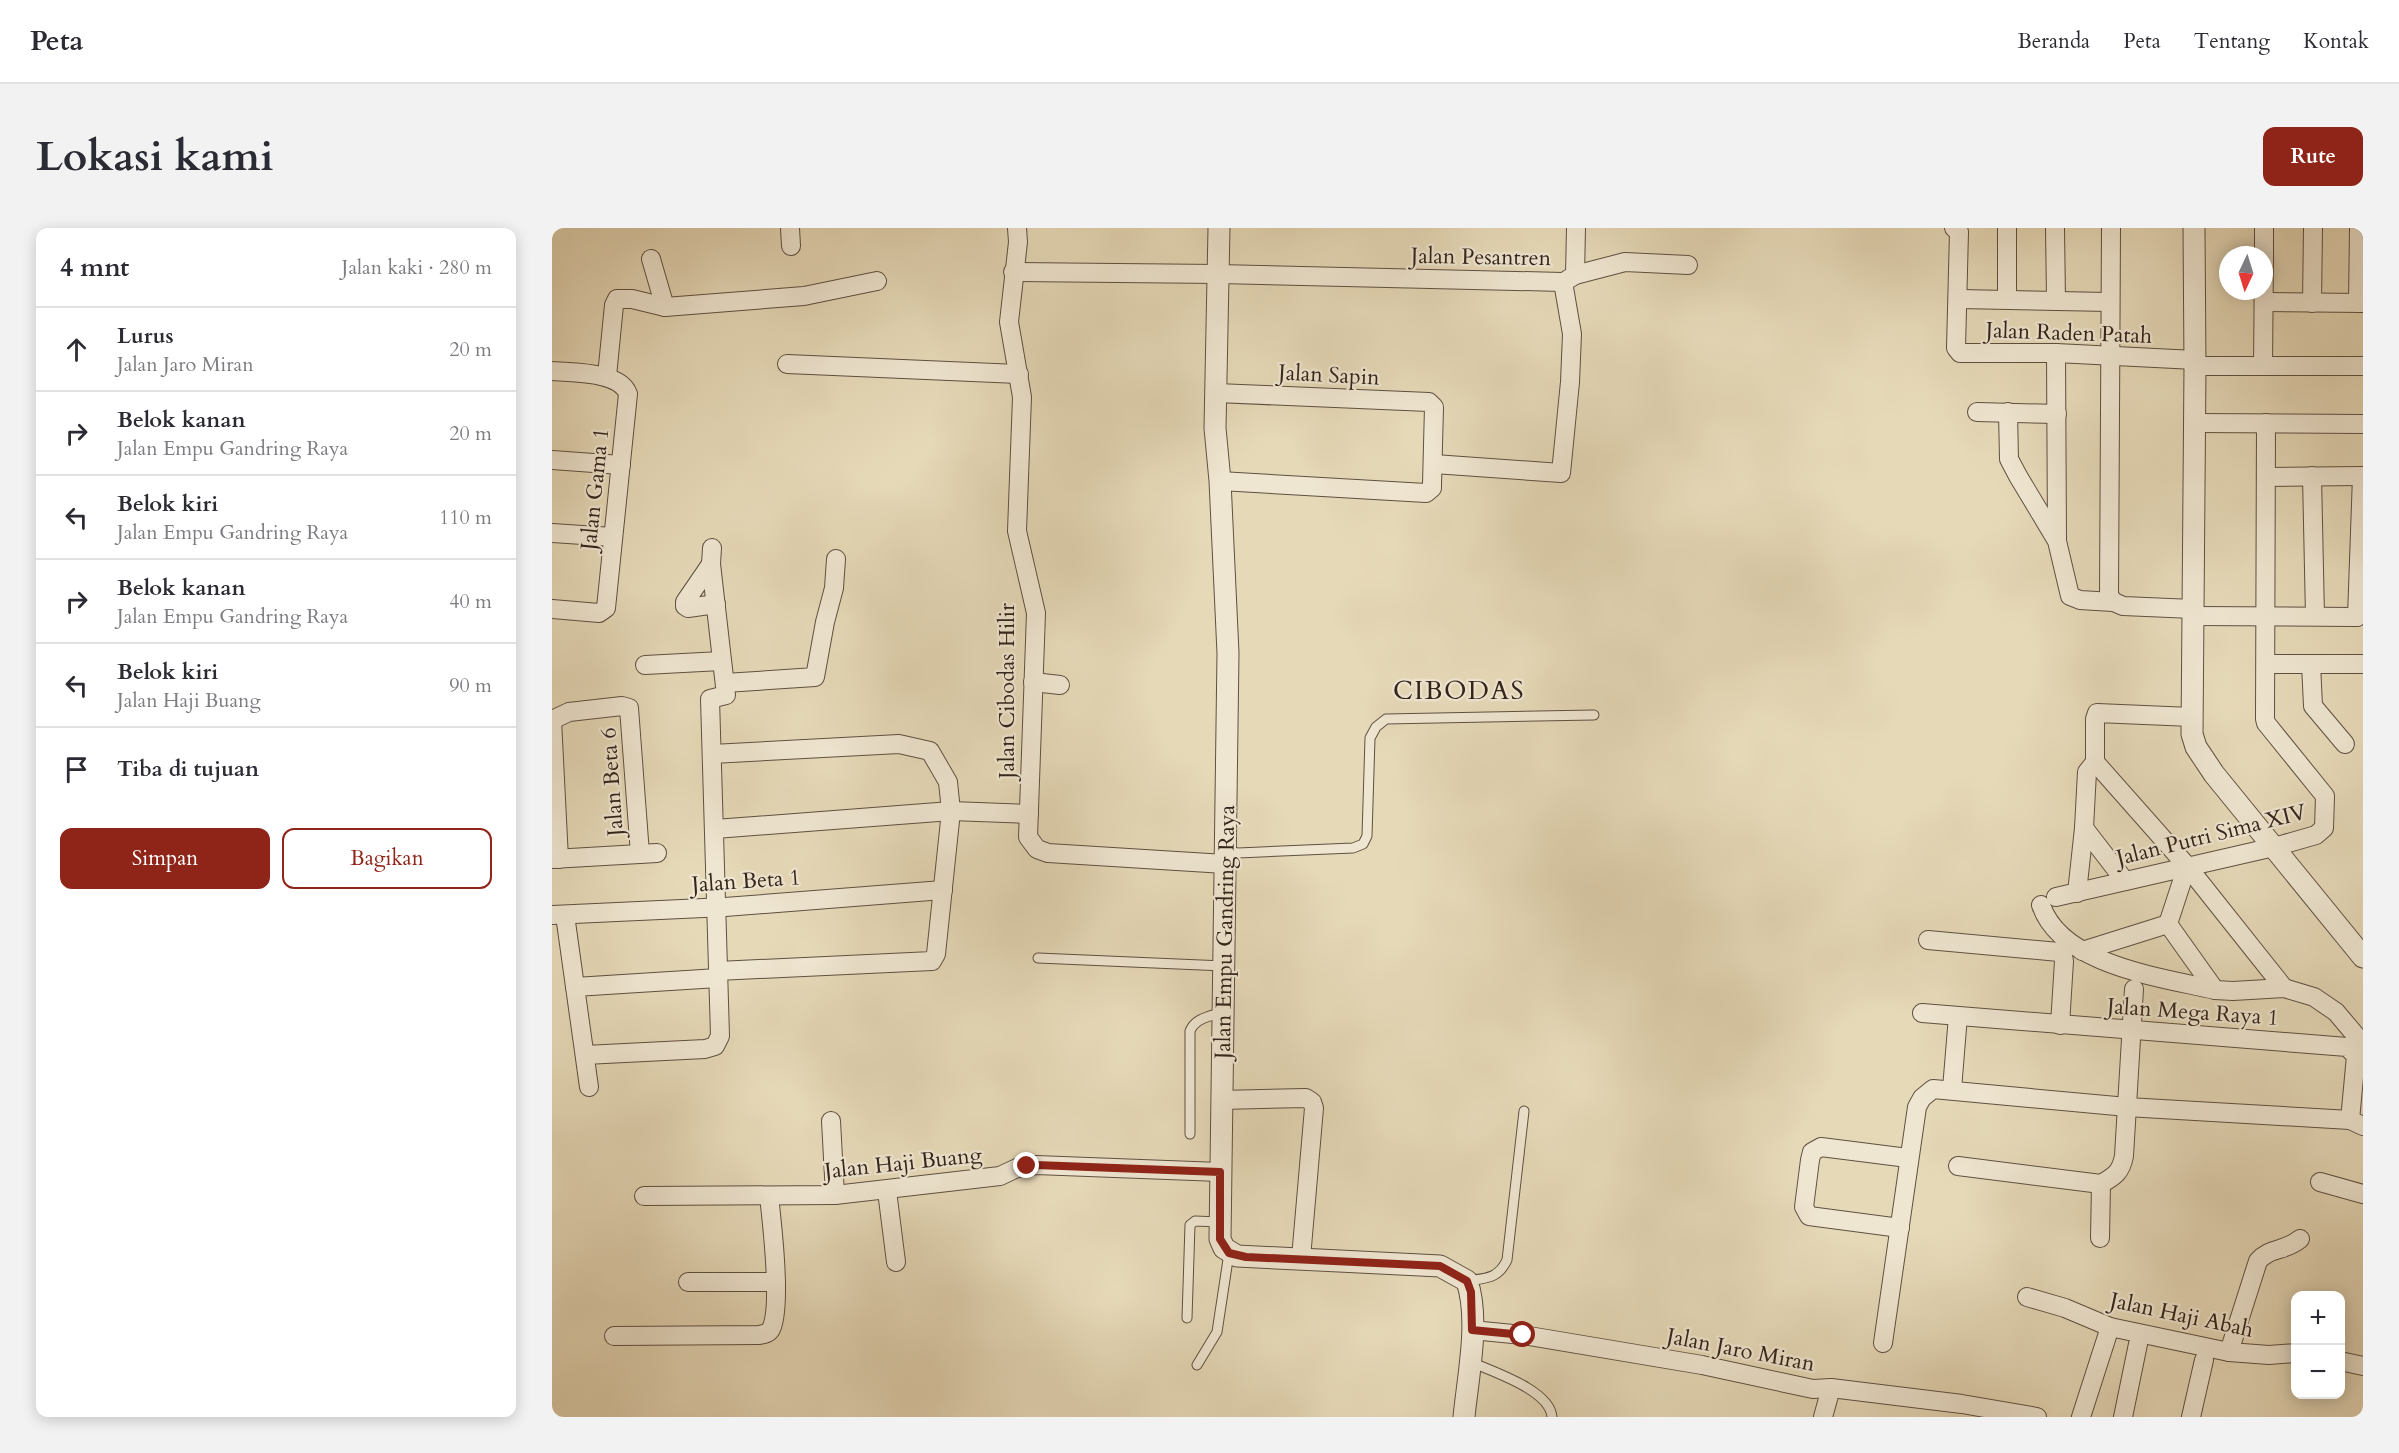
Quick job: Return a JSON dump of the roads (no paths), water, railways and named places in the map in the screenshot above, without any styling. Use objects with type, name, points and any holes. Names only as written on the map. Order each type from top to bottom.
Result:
[{"type":"street","name":"Jalan Cibodas Hilir","points":[[1017,228],[1018,242],[1009,322],[1022,397],[1017,531],[1036,613],[1028,837],[1037,849],[1048,853],[1225,858]]},
{"type":"street","name":"Jalan Empu Gandring Raya","points":[[1219,228],[1215,428],[1220,481],[1228,653],[1219,1222],[1220,1239],[1229,1253]]},
{"type":"street","points":[[1220,481],[1422,494],[1432,488],[1434,464],[1561,473],[1572,334],[1569,278],[1576,228]]},
{"type":"street","points":[[2007,228],[2007,299]]},
{"type":"street","points":[[2055,228],[2056,300]]},
{"type":"street","points":[[2111,228],[2109,593],[2113,602]]},
{"type":"street","points":[[2194,228],[2190,362],[2194,423],[2192,734],[2203,760],[2363,957]]},
{"type":"street","points":[[2264,228],[2264,246]]},
{"type":"street","points":[[2312,303],[2313,228]]},
{"type":"street","points":[[2263,366],[2265,302],[2360,303],[2359,228]]},
{"type":"street","points":[[1957,229],[1959,299],[2109,302]]},
{"type":"street","points":[[651,259],[666,308]]},
{"type":"street","name":"Jalan Pesantren","points":[[1218,274],[1569,278],[1625,262],[1688,265]]},
{"type":"street","points":[[1013,272],[1218,274]]},
{"type":"street","points":[[552,371],[607,376],[614,305],[617,299],[632,299],[666,308],[804,296],[877,282]]},
{"type":"street","name":"Jalan Raden Patah","points":[[1959,299],[1958,352],[2110,355],[2263,366],[2363,366]]},
{"type":"street","points":[[2056,353],[2057,541],[2070,596],[2080,600],[2113,602],[2123,606],[2193,613],[2314,616],[2360,613],[2362,476],[2266,477]]},
{"type":"street","points":[[787,364],[1019,374]]},
{"type":"street","name":"Jalan Gama 1","points":[[552,609],[599,613],[605,610],[608,604],[627,392],[625,388],[607,376]]},
{"type":"street","name":"Jalan Sapin","points":[[1216,393],[1429,402],[1434,405],[1434,464]]},
{"type":"street","points":[[1977,412],[2057,414]]},
{"type":"street","points":[[2008,412],[2009,459],[2057,541]]},
{"type":"street","points":[[2194,423],[2363,424]]},
{"type":"street","name":"Jalan Putri Sima XIV","points":[[2082,951],[2052,927],[2046,919],[2049,901],[2187,866],[2274,847],[2320,833],[2324,828],[2326,802],[2324,794],[2266,723],[2266,423]]},
{"type":"street","points":[[552,460],[621,465]]},
{"type":"street","points":[[2312,476],[2314,616]]},
{"type":"street","points":[[552,533],[613,537]]},
{"type":"street","points":[[585,1055],[705,1049],[715,1046],[720,1036],[710,699],[725,696],[725,683],[711,556],[685,602],[685,606],[688,608],[716,604]]},
{"type":"street","points":[[725,683],[815,677],[834,588],[836,560]]},
{"type":"street","points":[[645,665],[721,661]]},
{"type":"street","points":[[2266,664],[2363,664]]},
{"type":"street","points":[[2311,664],[2313,706],[2345,744]]},
{"type":"street","points":[[1033,682],[1060,685]]},
{"type":"street","name":"Jalan Beta 6","points":[[552,720],[569,712],[622,706],[629,708],[649,853],[556,859]]},
{"type":"street","points":[[2077,893],[2087,772],[2095,762],[2097,713],[2191,717]]},
{"type":"street","points":[[552,720],[556,859]]},
{"type":"street","points":[[575,987],[718,975],[927,963],[934,959],[951,811],[948,782],[930,751],[899,744],[712,754]]},
{"type":"street","points":[[2095,762],[2187,866],[2284,988]]},
{"type":"street","points":[[715,829],[951,811],[1029,814]]},
{"type":"street","points":[[2084,828],[2125,881]]},
{"type":"street","points":[[2169,924],[2187,866]]},
{"type":"street","name":"Jalan Beta 1","points":[[558,915],[943,890]]},
{"type":"street","points":[[558,915],[575,987],[589,1087]]},
{"type":"street","points":[[2082,951],[2169,924]]},
{"type":"street","points":[[2169,924],[2215,990]]},
{"type":"street","points":[[1928,940],[2059,952],[2064,961],[2060,1024]]},
{"type":"street","points":[[2082,951],[2096,959],[2215,990],[2284,988],[2325,1002],[2344,1020],[2363,1044]]},
{"type":"street","points":[[1958,1166],[2101,1184],[2117,1174],[2122,1166],[2134,990]]},
{"type":"street","name":"Jalan Mega Raya 1","points":[[1922,1013],[2347,1047],[2356,1056],[2356,1123]]},
{"type":"street","points":[[1952,1089],[1958,1016]]},
{"type":"street","points":[[1883,1343],[1917,1107],[1922,1098],[1933,1089],[2127,1107],[2356,1123]]},
{"type":"street","points":[[1221,1100],[1306,1098],[1312,1102],[1314,1108],[1301,1258]]},
{"type":"street","points":[[831,1121],[835,1195]]},
{"type":"street","points":[[1900,1228],[1809,1216],[1804,1207],[1810,1160],[1812,1152],[1816,1149],[1821,1147],[1908,1158]]},
{"type":"street","name":"Jalan Haji Buang","points":[[644,1196],[835,1195],[887,1191],[1000,1176],[1017,1168],[1036,1165],[1220,1172]]},
{"type":"street","points":[[2320,1182],[2363,1194]]},
{"type":"street","points":[[2100,1238],[2101,1184]]},
{"type":"street","points":[[887,1191],[896,1262]]},
{"type":"street","points":[[615,1336],[759,1335],[767,1333],[772,1328],[776,1282],[769,1196]]},
{"type":"street","points":[[2229,1352],[2258,1261],[2269,1251],[2287,1248],[2300,1239]]},
{"type":"street","points":[[1229,1253],[1246,1257],[1440,1266],[1467,1281],[1471,1292],[1472,1330],[1464,1417]]},
{"type":"street","points":[[688,1282],[776,1282]]},
{"type":"street","name":"Jalan Haji Abah","points":[[2027,1297],[2065,1308],[2110,1327],[2229,1352],[2291,1353]]},
{"type":"street","points":[[2081,1417],[2110,1327]]},
{"type":"street","name":"Jalan Jaro Miran","points":[[1472,1330],[1523,1335],[1691,1363],[1813,1389],[1831,1388],[1962,1404],[2037,1417]]},
{"type":"street","points":[[2123,1417],[2138,1344]]},
{"type":"street","points":[[2191,1417],[2204,1360]]},
{"type":"street","points":[[2345,1362],[2363,1366]]},
{"type":"street","points":[[1823,1417],[1831,1388]]},
{"type":"lane","points":[[1225,858],[1238,853],[1353,848],[1363,844],[1367,836],[1370,738],[1376,727],[1386,719],[1593,715]]},
{"type":"lane","points":[[1038,958],[1224,966]]},
{"type":"lane","points":[[1190,1134],[1190,1031],[1192,1025],[1198,1020],[1223,1012]]},
{"type":"lane","points":[[1467,1281],[1502,1271],[1507,1260],[1524,1111]]},
{"type":"lane","points":[[1187,1318],[1190,1225],[1195,1221],[1219,1222]]},
{"type":"lane","points":[[1197,1365],[1217,1332],[1229,1253]]},
{"type":"lane","points":[[1469,1360],[1529,1388],[1548,1402],[1552,1417]]},
{"type":"district","name":"CIBODAS","points":[[1459,690]]}]
